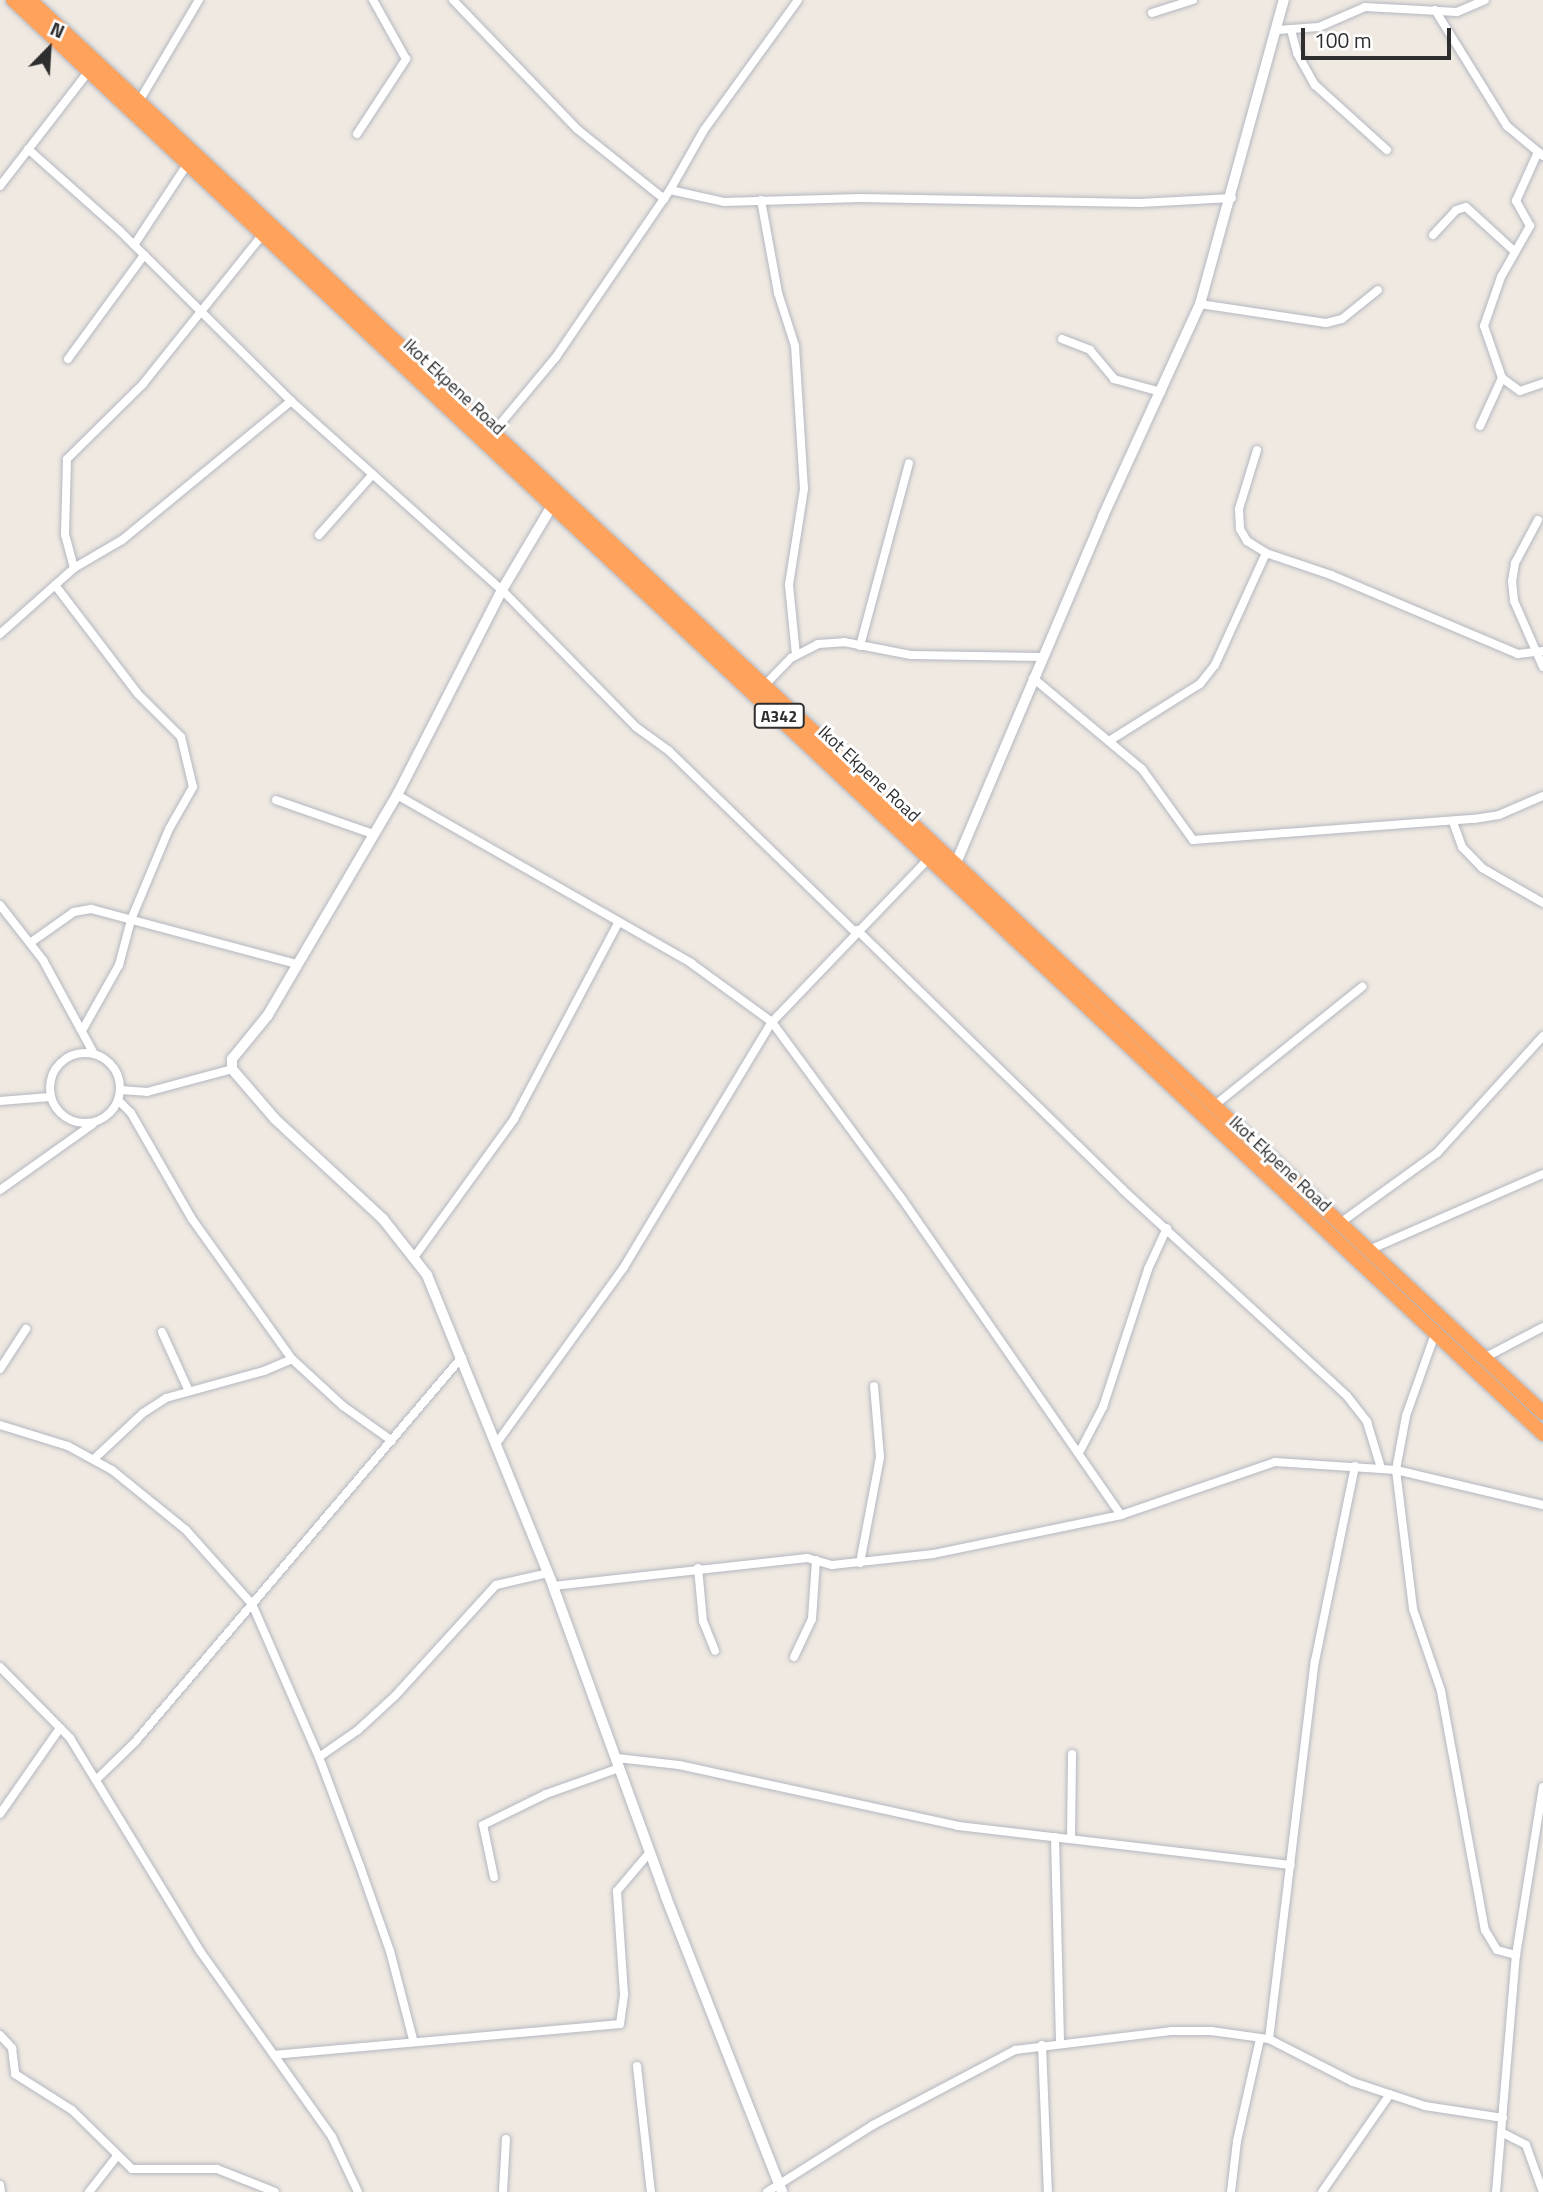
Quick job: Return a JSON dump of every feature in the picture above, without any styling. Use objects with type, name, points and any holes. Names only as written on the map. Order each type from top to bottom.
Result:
[{"type":"highway","name":"Ikot Ekpene Road","points":[[13,0],[89,71],[136,106]]},
{"type":"highway","name":"Ikot Ekpene Road","points":[[30,0],[191,159],[759,690],[930,857],[1543,1434]]},
{"type":"highway","name":"Ikot Ekpene Road","points":[[191,159],[263,234],[488,438],[553,504],[956,863],[1543,1413]]},
{"type":"street","points":[[136,106],[199,0]]},
{"type":"street","points":[[357,134],[406,59],[373,0]]},
{"type":"street","points":[[453,0],[577,129],[664,199]]},
{"type":"street","points":[[488,438],[556,356],[670,190],[704,130],[798,0]]},
{"type":"street","points":[[1152,13],[1193,0]]},
{"type":"street","points":[[956,863],[1042,657],[1200,304],[1232,198],[1284,0]]},
{"type":"street","points":[[1277,30],[1319,27],[1365,7],[1469,10],[1485,0]]},
{"type":"street","points":[[1435,10],[1507,126],[1541,154],[1518,191],[1519,210],[1530,226],[1514,251],[1484,326],[1502,378],[1520,391],[1543,383]]},
{"type":"street","points":[[1291,30],[1297,54],[1315,85],[1387,150]]},
{"type":"street","points":[[0,186],[89,71]]},
{"type":"street","points":[[28,149],[134,245],[291,401],[502,590],[636,727],[669,751],[1167,1228],[1348,1396],[1367,1422],[1381,1468]]},
{"type":"street","points":[[134,245],[191,159]]},
{"type":"street","points":[[670,190],[704,200],[1140,203],[1232,198]]},
{"type":"street","points":[[761,200],[796,359],[804,489],[789,585],[796,655]]},
{"type":"street","points":[[1433,235],[1456,209],[1466,207],[1514,251]]},
{"type":"street","points":[[74,568],[65,535],[67,459],[143,384],[202,314],[263,234]]},
{"type":"street","points":[[68,359],[144,255]]},
{"type":"street","points":[[1200,304],[1326,323],[1342,319],[1378,289]]},
{"type":"street","points":[[1062,339],[1090,350],[1114,379],[1161,392]]},
{"type":"street","points":[[1480,426],[1502,378]]},
{"type":"street","points":[[0,634],[74,568],[122,540],[291,401]]},
{"type":"street","points":[[1257,450],[1238,517],[1247,541],[1266,553],[1331,575],[1518,654],[1539,652]]},
{"type":"street","points":[[860,646],[909,463]]},
{"type":"street","points":[[319,535],[373,474]]},
{"type":"street","points":[[553,504],[502,590],[397,795],[268,1015],[232,1059],[232,1069],[275,1119],[383,1219],[415,1256],[462,1357],[548,1573],[650,1852],[781,2189]]},
{"type":"street","points":[[1538,520],[1515,562],[1512,580],[1514,601],[1539,652],[1543,667]]},
{"type":"street","points":[[1109,741],[1200,684],[1215,665],[1239,619],[1266,553]]},
{"type":"street","points":[[55,585],[138,694],[173,727],[186,749],[192,792],[169,829],[131,920],[119,965],[83,1029]]},
{"type":"street","points":[[759,690],[796,655],[818,643],[860,646],[911,655],[1042,657]]},
{"type":"street","points":[[1033,678],[1142,769],[1194,840],[1453,821],[1499,815],[1543,796]]},
{"type":"street","points":[[397,795],[700,969],[772,1022],[1080,1451],[1121,1514]]},
{"type":"street","points":[[276,800],[373,834]]},
{"type":"street","points":[[1453,821],[1462,847],[1482,868],[1543,903]]},
{"type":"street","points":[[496,1444],[624,1267],[772,1022],[856,931],[930,857]]},
{"type":"street","points":[[0,905],[4,916],[30,943],[83,1029],[94,1054]]},
{"type":"street","points":[[30,943],[82,909],[296,964]]},
{"type":"street","points":[[415,1256],[514,1119],[618,923]]},
{"type":"street","points":[[1215,1105],[1362,987]]},
{"type":"street","points":[[1340,1223],[1437,1153],[1543,1036]]},
{"type":"street","points":[[0,1190],[93,1124],[118,1100],[120,1090],[111,1064],[94,1054],[77,1054],[60,1062],[51,1077],[50,1097],[66,1118],[93,1124]]},
{"type":"street","points":[[120,1090],[147,1092],[232,1069]]},
{"type":"street","points":[[0,1101],[50,1097]]},
{"type":"street","points":[[118,1100],[131,1113],[192,1219],[292,1359],[343,1406],[392,1441]]},
{"type":"street","points":[[1369,1250],[1543,1174]]},
{"type":"street","points":[[1080,1451],[1117,1371],[1148,1269],[1167,1228]]},
{"type":"street","points":[[1484,1358],[1543,1327]]},
{"type":"street","points":[[0,1369],[26,1329]]},
{"type":"street","points":[[162,1332],[188,1389]]},
{"type":"street","points":[[1435,1334],[1406,1416],[1396,1470],[1413,1609],[1441,1691],[1485,1930],[1497,1950],[1516,1955]]},
{"type":"street","points":[[97,1779],[135,1742],[462,1357]]},
{"type":"street","points":[[94,1459],[142,1413],[188,1389],[264,1371],[292,1359]]},
{"type":"street","points":[[860,1563],[878,1479],[880,1431],[874,1386]]},
{"type":"street","points":[[0,1425],[94,1459],[186,1530],[252,1604],[319,1757],[390,1951],[413,2039]]},
{"type":"street","points":[[553,1586],[698,1568],[816,1560],[832,1565],[860,1563],[988,1545],[1121,1514],[1260,1465],[1306,1461],[1396,1470],[1543,1505]]},
{"type":"street","points":[[1231,2192],[1237,2141],[1264,2039],[1291,1865],[1315,1661],[1355,1466]]},
{"type":"street","points":[[794,1657],[812,1619],[816,1560]]},
{"type":"street","points":[[698,1568],[703,1621],[715,1651]]},
{"type":"street","points":[[319,1757],[358,1730],[395,1696],[496,1585],[548,1573]]},
{"type":"street","points":[[0,1667],[60,1728],[97,1779],[200,1951],[332,2137],[358,2192]]},
{"type":"street","points":[[0,1814],[60,1728]]},
{"type":"street","points":[[1071,1839],[1072,1755]]},
{"type":"street","points":[[494,1877],[483,1825],[618,1763],[679,1765],[958,1826],[1291,1865]]},
{"type":"street","points":[[1496,2192],[1516,1955],[1543,1787]]},
{"type":"street","points":[[1055,1837],[1060,2043]]},
{"type":"street","points":[[274,2054],[413,2039],[620,2024],[624,1994],[617,1891],[650,1852]]},
{"type":"street","points":[[767,2192],[781,2189],[873,2124],[1015,2050],[1060,2043],[1198,2030],[1264,2039],[1353,2082],[1425,2106],[1503,2118]]},
{"type":"street","points":[[0,2035],[10,2043],[15,2074],[72,2110],[117,2156],[138,2170],[217,2169],[275,2192]]},
{"type":"street","points":[[1042,2045],[1048,2192]]},
{"type":"street","points":[[637,2067],[651,2192]]},
{"type":"street","points":[[1322,2192],[1390,2094]]},
{"type":"street","points":[[1501,2132],[1526,2145],[1543,2192]]},
{"type":"street","points":[[503,2192],[506,2139]]},
{"type":"street","points":[[89,2192],[117,2156]]},
{"type":"street","points":[[0,2185],[1,2192]]}]
